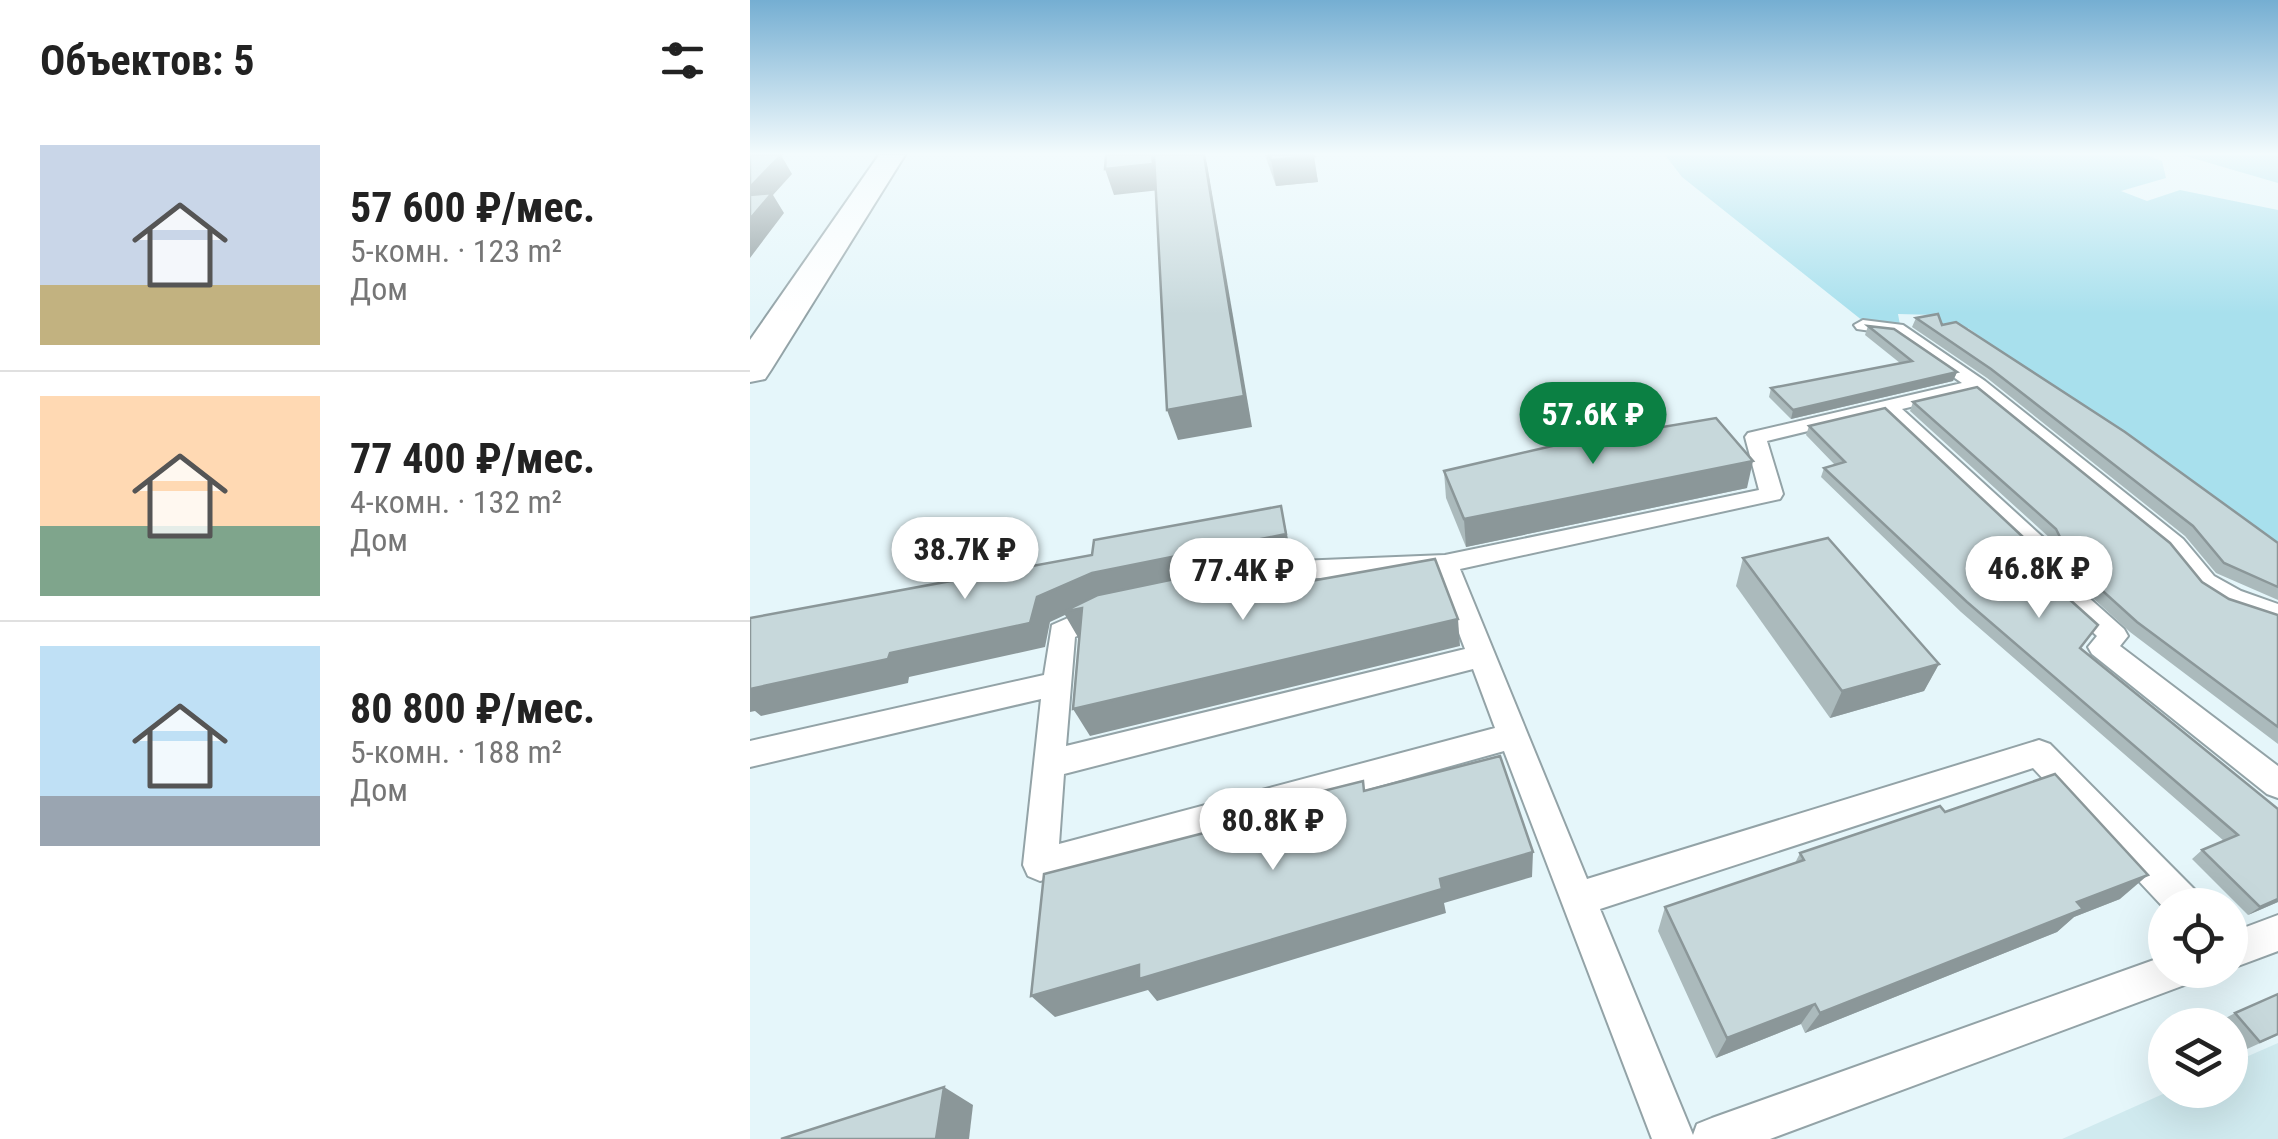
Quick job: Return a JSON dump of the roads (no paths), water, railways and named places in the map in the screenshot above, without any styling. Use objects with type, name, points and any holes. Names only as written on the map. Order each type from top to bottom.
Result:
[{"type":"main road","points":[[750,370],[857,208]]},
{"type":"lane","points":[[1863,325],[1897,329],[1978,384],[2174,545],[2186,569],[2230,600],[2278,614]]},
{"type":"lane","points":[[1240,582],[1298,570],[1445,564],[1772,494],[1755,437],[1978,384]]},
{"type":"lane","points":[[1886,406],[2039,548],[2026,556],[2114,636],[2102,647],[2278,784]]},
{"type":"lane","points":[[1445,564],[1672,1139]]},
{"type":"lane","points":[[1124,607],[1105,611],[1062,632],[1040,865],[1513,736]]},
{"type":"lane","points":[[1049,764],[1481,656]]},
{"type":"lane","points":[[750,754],[1056,684]]},
{"type":"lane","points":[[1577,900],[2039,753],[2169,888]]},
{"type":"lane","points":[[2248,945],[2278,934]]},
{"type":"lane","points":[[1712,1139],[2148,981]]}]
